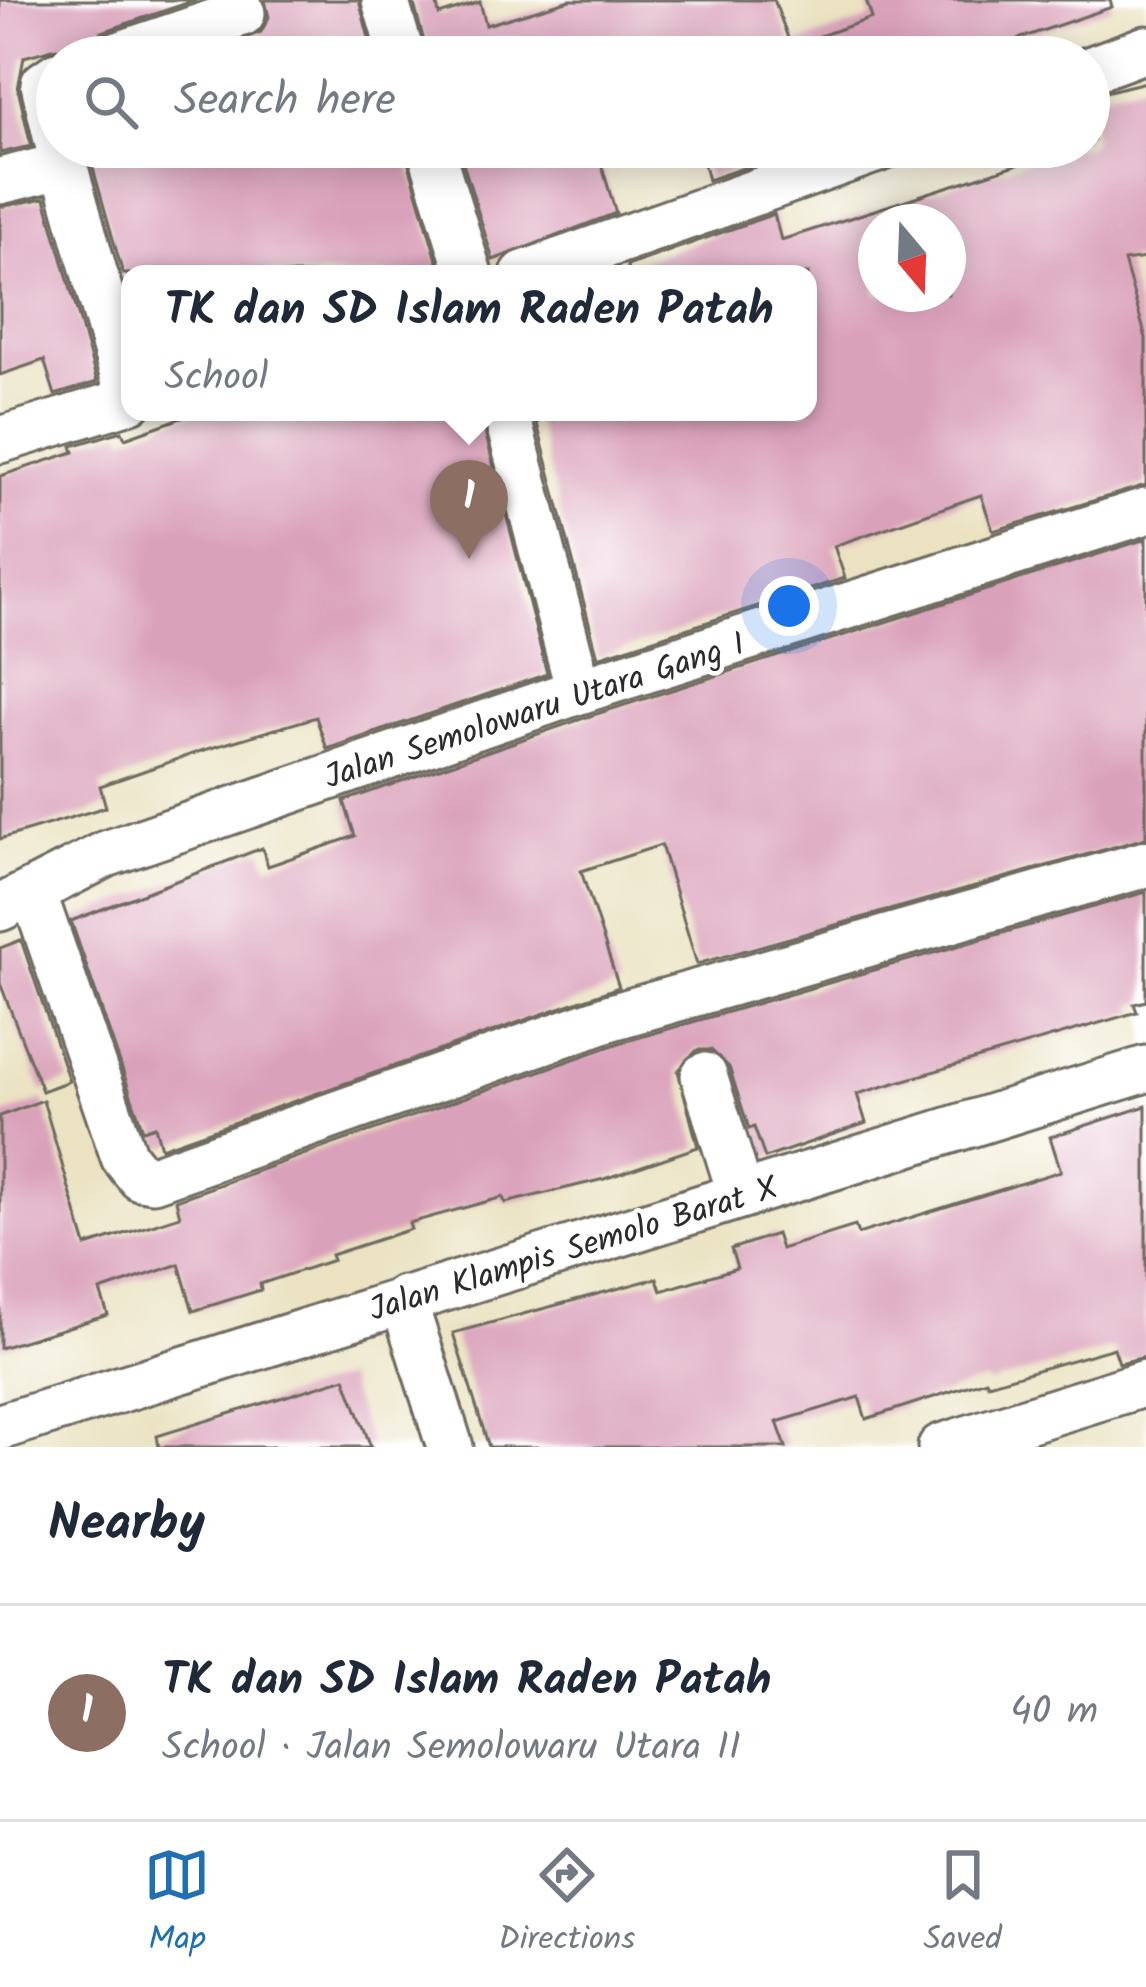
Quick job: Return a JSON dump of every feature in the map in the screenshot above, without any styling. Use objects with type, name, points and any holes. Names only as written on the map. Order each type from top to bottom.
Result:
[{"type":"street","points":[[385,0],[396,36]]},
{"type":"street","points":[[174,36],[242,13]]},
{"type":"street","points":[[1110,62],[1146,49]]},
{"type":"street","points":[[0,182],[36,163]]},
{"type":"street","points":[[65,168],[121,368]]},
{"type":"street","points":[[436,168],[466,265]]},
{"type":"street","points":[[549,265],[824,168]]},
{"type":"street","points":[[0,440],[121,403]]},
{"type":"street","points":[[508,421],[579,691]]},
{"type":"street","name":"Jalan Semolowaru Utara Gang I","points":[[16,900],[106,854],[579,691],[1146,511]]},
{"type":"street","points":[[16,900],[124,1157],[140,1177],[153,1179],[608,1018],[1146,864]]},
{"type":"street","name":"Jalan Klampis Semolo Barat X","points":[[0,1426],[1146,1069]]},
{"type":"street","points":[[704,1076],[741,1195]]},
{"type":"street","points":[[403,1300],[450,1447]]},
{"type":"street","points":[[941,1447],[1146,1383]]},
{"type":"building","points":[[0,0],[196,0],[96,36],[36,36],[36,54],[24,57],[18,89],[31,146],[0,153]]},
{"type":"building","points":[[265,0],[359,0],[368,36],[251,36],[261,32],[269,17]]},
{"type":"building","points":[[413,0],[436,0],[439,15],[480,2],[486,25],[570,0],[774,0],[787,36],[422,36]]},
{"type":"building","points":[[866,0],[1110,0],[1112,7],[1027,36],[820,36],[872,18]]},
{"type":"building","points":[[1146,82],[1146,258],[1124,261],[1146,338],[1146,485],[993,531],[981,495],[834,546],[845,578],[598,657],[536,421],[817,421],[817,265],[630,265],[774,214],[781,240],[858,215],[858,312],[966,312],[966,204],[894,204],[1006,168],[1110,168],[1110,91]]},
{"type":"building","points":[[93,168],[410,168],[438,265],[121,265]]},
{"type":"building","points":[[465,168],[602,168],[616,213],[493,260]]},
{"type":"building","points":[[705,168],[743,168],[708,180]]},
{"type":"building","points":[[45,198],[97,382],[55,395],[44,360],[0,375],[0,207]]},
{"type":"building","points":[[173,421],[482,421],[547,674],[327,749],[316,717],[201,751],[100,786],[106,807],[0,839],[0,476],[74,452],[72,446],[122,431],[125,438]]},
{"type":"building","points":[[1146,539],[1146,838],[697,964],[661,845],[581,871],[619,987],[161,1148],[155,1126],[143,1130],[71,921],[262,848],[268,866],[355,836],[344,801],[587,717]]},
{"type":"building","points":[[1146,892],[1146,1001],[1134,1004],[1137,1012],[857,1094],[866,1123],[765,1158],[754,1127],[749,1129],[729,1067],[711,1050],[697,1050],[678,1071],[698,1147],[604,1179],[505,1203],[503,1197],[409,1223],[411,1229],[331,1255],[333,1260],[260,1284],[261,1290],[193,1311],[179,1264],[100,1291],[108,1315],[0,1348],[0,1116],[43,1100],[86,1246],[180,1216],[176,1200],[616,1044]]},
{"type":"building","points":[[21,940],[69,1081],[42,1091],[0,983],[0,948]]},
{"type":"building","points":[[1146,1106],[1146,1357],[1119,1363],[1114,1348],[988,1384],[986,1380],[866,1419],[859,1397],[777,1422],[786,1447],[489,1447],[453,1333],[657,1278],[661,1291],[737,1268],[731,1249],[776,1234],[781,1249],[855,1226],[858,1234],[1061,1171],[1050,1137]]},
{"type":"building","points":[[345,1378],[371,1447],[159,1447],[157,1436]]},
{"type":"place","name":"TK dan SD Islam Raden Patah","points":[[469,559]]}]
